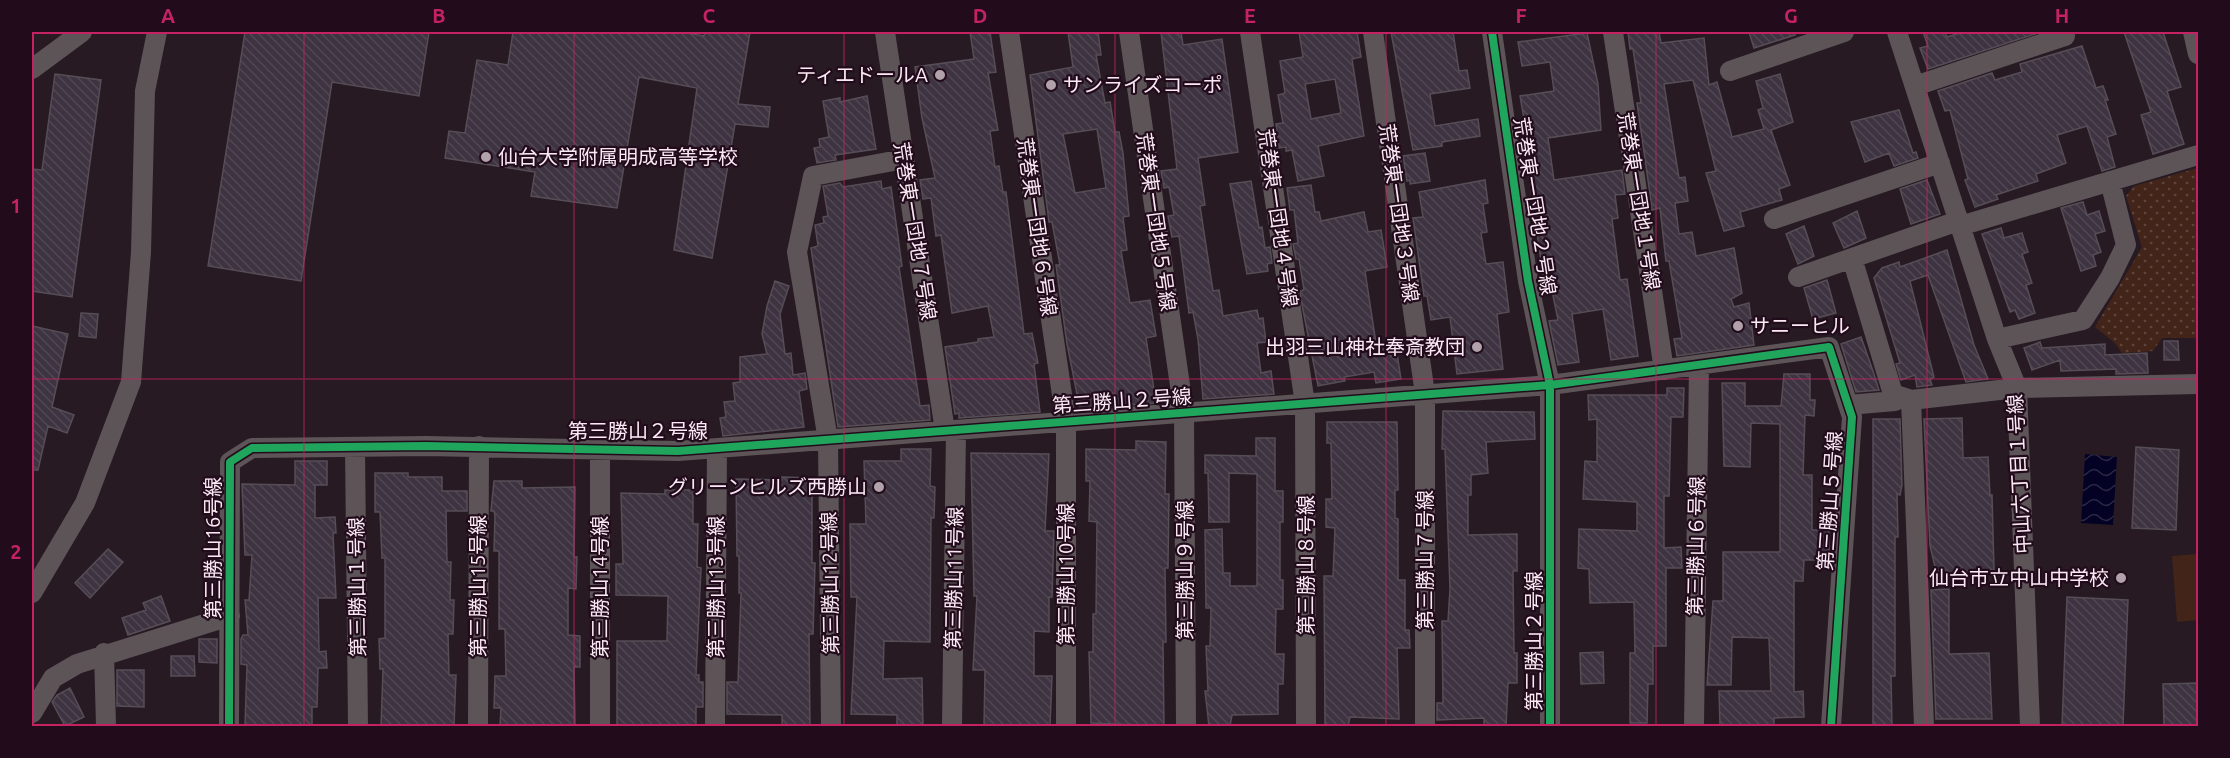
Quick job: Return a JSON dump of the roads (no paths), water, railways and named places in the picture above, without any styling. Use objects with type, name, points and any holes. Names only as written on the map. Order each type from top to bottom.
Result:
[{"type":"street","points":[[32,69],[82,32]]},
{"type":"street","points":[[32,593],[85,503],[131,382],[141,252],[145,91],[156,32]]},
{"type":"street","name":"荒巻東一団地７号線","points":[[885,32],[904,159],[951,430]]},
{"type":"street","name":"荒巻東一団地６号線","points":[[1009,32],[1066,422]]},
{"type":"street","name":"荒巻東一団地５号線","points":[[1129,32],[1184,413]]},
{"type":"street","name":"荒巻東一団地４号線","points":[[1250,32],[1305,404]]},
{"type":"street","name":"荒巻東一団地３号線","points":[[1373,32],[1425,394]]},
{"type":"street","name":"荒巻東一団地２号線","points":[[1492,32],[1528,281],[1550,385]]},
{"type":"street","name":"荒巻東一団地１号線","points":[[1613,32],[1665,370]]},
{"type":"street","points":[[1730,71],[1844,32]]},
{"type":"street","name":"中山六丁目１号線","points":[[1897,32],[1997,339],[2017,388],[2030,726]]},
{"type":"street","points":[[2193,32],[2199,54]]},
{"type":"street","points":[[1915,86],[2065,36]]},
{"type":"street","points":[[1798,277],[1959,223],[2199,155]]},
{"type":"street","name":"第三勝山12号線","points":[[831,726],[828,440],[796,252],[813,176],[904,159]]},
{"type":"street","points":[[1774,219],[1940,163]]},
{"type":"street","points":[[1997,339],[2083,320],[2110,278],[2126,245],[2110,181]]},
{"type":"street","points":[[1852,258],[1893,394],[1905,398]]},
{"type":"street","name":"第三勝山５号線","points":[[1550,385],[1830,346],[1852,417],[1831,726]]},
{"type":"street","name":"第三勝山６号線","points":[[1694,726],[1699,365]]},
{"type":"street","points":[[1848,405],[2017,388],[2199,384]]},
{"type":"street","name":"第三勝山２号線","points":[[355,448],[479,446],[678,451],[1550,385],[1550,726]]},
{"type":"street","name":"第三勝山７号線","points":[[1425,394],[1425,726]]},
{"type":"street","points":[[1905,398],[1924,726]]},
{"type":"street","name":"第三勝山８号線","points":[[1305,404],[1306,726]]},
{"type":"street","name":"第三勝山９号線","points":[[1184,413],[1186,726]]},
{"type":"street","name":"第三勝山10号線","points":[[1066,422],[1066,726]]},
{"type":"street","name":"第三勝山11号線","points":[[951,430],[952,726]]},
{"type":"street","name":"第三勝山15号線","points":[[478,726],[479,446]]},
{"type":"street","name":"第三勝山16号線","points":[[229,726],[230,462],[252,448],[355,448]]},
{"type":"street","name":"第三勝山１号線","points":[[355,448],[358,726]]},
{"type":"street","name":"第三勝山14号線","points":[[600,448],[600,726]]},
{"type":"street","name":"第三勝山13号線","points":[[715,726],[717,448]]},
{"type":"street","points":[[32,713],[53,678],[77,664],[104,653],[230,616]]},
{"type":"street","points":[[104,653],[106,726]]},
{"type":"water","points":[[2085,454],[2117,457],[2113,525],[2081,523]]},
{"type":"place","name":"ティエドールA","points":[[940,75]]},
{"type":"place","name":"サンライズコーポ","points":[[1051,85]]},
{"type":"place","name":"仙台大学附属明成高等学校","points":[[486,157]]},
{"type":"place","name":"サニーヒル","points":[[1738,326]]},
{"type":"place","name":"出羽三山神社奉斎教団","points":[[1477,347]]},
{"type":"place","name":"グリーンヒルズ西勝山","points":[[879,487]]},
{"type":"place","name":"仙台市立中山中学校","points":[[2121,578]]}]
